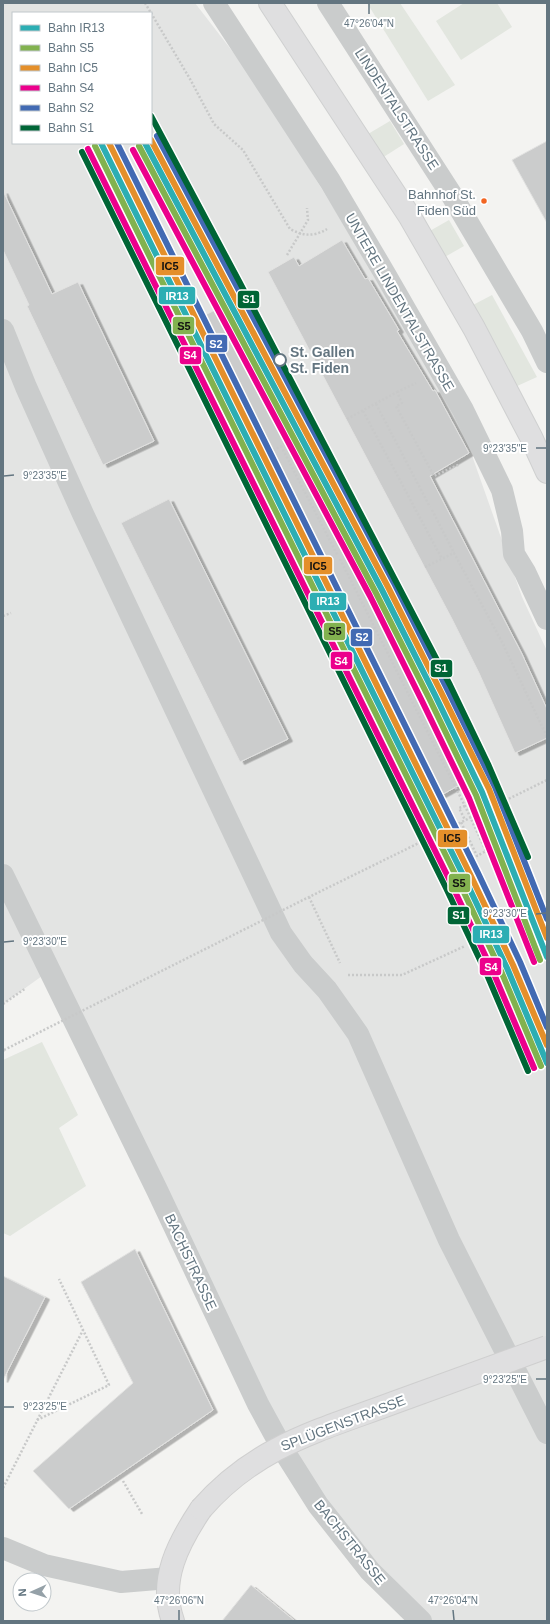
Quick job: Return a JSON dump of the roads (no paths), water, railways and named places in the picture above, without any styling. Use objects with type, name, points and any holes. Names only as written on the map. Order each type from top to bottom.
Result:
[{"type":"main road","points":[[270,3],[410,217],[474,328],[531,437],[547,472]]},
{"type":"main road","name":"SPLÜGENSTRASSE","points":[[173,1621],[168,1597],[169,1578],[175,1554],[201,1509],[215,1493],[245,1468],[293,1440],[547,1347]]},
{"type":"street","name":"UNTERE LINDENTALSTRASSE","points":[[214,3],[350,216],[441,370],[502,490],[512,531],[514,554],[525,572],[547,619]]},
{"type":"street","name":"LINDENTALSTRASSE","points":[[328,3],[539,327],[547,362]]},
{"type":"street","points":[[3,330],[26,387],[83,514],[282,933],[303,964],[328,990],[358,1034],[449,1240],[547,1433]]},
{"type":"street","name":"BACHSTRASSE","points":[[3,875],[157,1190],[258,1404],[282,1448],[318,1505],[370,1571],[421,1621]]},
{"type":"street","points":[[3,1548],[44,1565],[121,1582],[169,1578]]},
{"type":"rail line","name":"S1","points":[[152,118],[450,685],[488,764],[528,857]]},
{"type":"rail line","name":"S2","points":[[157,136],[394,583],[447,689],[495,787],[547,919]]},
{"type":"rail line","name":"IC5","points":[[152,142],[388,587],[441,692],[489,789],[547,938]]},
{"type":"rail line","name":"IR13","points":[[101,144],[465,879],[507,968],[547,1063]]},
{"type":"rail line","name":"IC5","points":[[109,144],[471,876],[513,965],[547,1045]]},
{"type":"rail line","name":"S2","points":[[117,144],[478,873],[520,962],[547,1027]]},
{"type":"rail line","name":"IR13","points":[[146,144],[382,590],[435,695],[482,792],[547,957]]},
{"type":"rail line","name":"S5","points":[[95,146],[459,882],[501,971],[541,1066]]},
{"type":"rail line","name":"S5","points":[[139,146],[376,593],[429,698],[476,795],[540,960]]},
{"type":"rail line","name":"S4","points":[[88,149],[452,885],[494,974],[534,1068]]},
{"type":"rail line","name":"S4","points":[[133,150],[370,596],[422,701],[469,798],[534,962]]},
{"type":"rail line","name":"S1","points":[[82,152],[446,888],[488,977],[528,1071]]},
{"type":"place","name":"Bahnhof St. Fiden Süd","points":[[484,201]]},
{"type":"place","name":"St. Gallen St. Fiden","points":[[280,360]]}]
